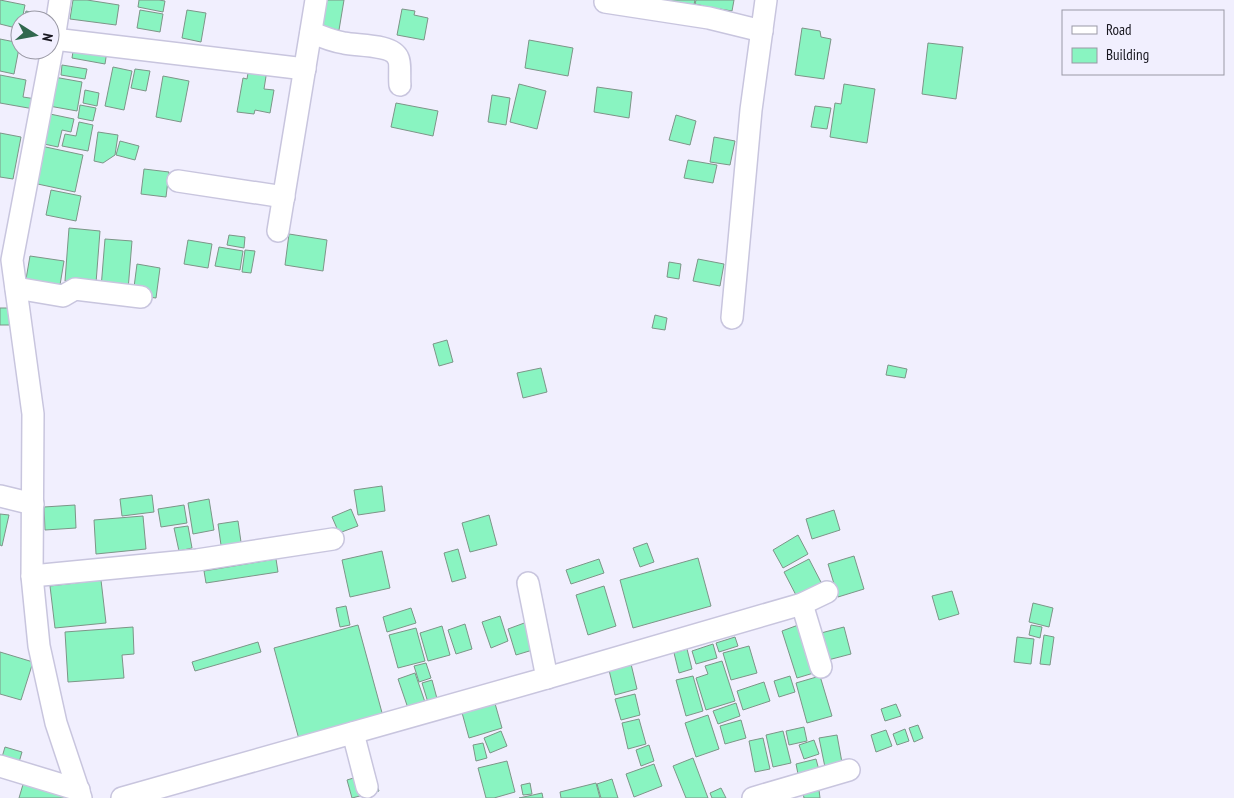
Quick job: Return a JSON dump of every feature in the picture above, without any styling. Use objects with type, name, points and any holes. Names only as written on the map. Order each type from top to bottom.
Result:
[{"type":"street","points":[[278,231],[316,0]]},
{"type":"street","points":[[732,318],[751,110],[766,0]]},
{"type":"street","points":[[605,2],[709,18],[762,31]]},
{"type":"street","points":[[311,32],[326,39],[345,44],[386,49],[394,52],[399,59],[400,85]]},
{"type":"street","points":[[60,40],[305,69]]},
{"type":"street","points":[[50,60],[12,260],[33,414],[32,576],[39,646],[56,723],[80,794]]},
{"type":"street","points":[[178,181],[284,197]]},
{"type":"street","points":[[16,288],[63,296],[75,289],[141,297]]},
{"type":"street","points":[[0,496],[33,504]]},
{"type":"street","points":[[32,576],[197,560],[333,540]]},
{"type":"street","points":[[528,583],[547,678]]},
{"type":"street","points":[[122,798],[802,604],[827,592]]},
{"type":"street","points":[[802,604],[821,667]]},
{"type":"street","points":[[353,733],[367,787]]},
{"type":"street","points":[[0,766],[80,794]]},
{"type":"street","points":[[753,798],[848,770]]},
{"type":"building","points":[[0,0],[25,5],[24,10],[10,10],[10,26],[0,24]]},
{"type":"building","points":[[73,0],[87,0],[119,5],[116,25],[70,19]]},
{"type":"building","points":[[139,0],[165,1],[163,12],[138,7]]},
{"type":"building","points":[[318,0],[344,0],[339,30],[314,26]]},
{"type":"building","points":[[664,0],[695,0],[693,9],[663,3]]},
{"type":"building","points":[[696,0],[734,0],[732,11],[720,9],[719,15],[703,12],[704,6],[695,4]]},
{"type":"building","points":[[402,9],[415,11],[414,15],[428,18],[424,40],[397,35]]},
{"type":"building","points":[[140,10],[163,14],[160,32],[137,28]]},
{"type":"building","points":[[187,10],[206,13],[201,42],[182,38]]},
{"type":"building","points":[[802,28],[820,31],[821,37],[831,39],[824,79],[795,75]]},
{"type":"building","points":[[0,39],[10,41],[10,60],[17,60],[14,74],[0,71]]},
{"type":"building","points":[[529,40],[573,48],[568,76],[525,68]]},
{"type":"building","points":[[928,43],[963,47],[956,99],[922,94]]},
{"type":"building","points":[[74,45],[107,51],[105,64],[72,58]]},
{"type":"building","points":[[62,65],[87,69],[85,79],[61,75]]},
{"type":"building","points":[[113,67],[132,71],[124,110],[105,106]]},
{"type":"building","points":[[249,67],[267,70],[264,89],[274,90],[270,113],[255,110],[254,114],[237,112],[243,78],[247,79]]},
{"type":"building","points":[[135,69],[150,71],[146,91],[131,88]]},
{"type":"building","points":[[0,75],[26,80],[23,97],[36,99],[34,109],[0,103]]},
{"type":"building","points":[[163,76],[189,81],[181,122],[156,117]]},
{"type":"building","points":[[54,77],[82,82],[77,111],[49,106]]},
{"type":"building","points":[[519,84],[546,91],[537,129],[510,122]]},
{"type":"building","points":[[844,84],[875,89],[867,143],[830,137],[835,103],[841,104]]},
{"type":"building","points":[[597,87],[632,92],[629,118],[594,112]]},
{"type":"building","points":[[85,90],[99,93],[97,106],[83,103]]},
{"type":"building","points":[[492,95],[510,98],[506,125],[488,122]]},
{"type":"building","points":[[396,103],[438,111],[433,136],[391,127]]},
{"type":"building","points":[[80,105],[96,108],[93,121],[78,118]]},
{"type":"building","points":[[815,106],[831,108],[827,129],[811,127]]},
{"type":"building","points":[[50,114],[74,119],[71,132],[62,130],[58,147],[44,144]]},
{"type":"building","points":[[676,115],[696,121],[690,145],[669,140]]},
{"type":"building","points":[[79,122],[93,125],[88,151],[62,146],[65,134],[76,136]]},
{"type":"building","points":[[98,132],[118,135],[115,155],[103,163],[94,161]]},
{"type":"building","points":[[0,133],[21,137],[13,179],[0,177]]},
{"type":"building","points":[[714,137],[735,141],[730,165],[710,162]]},
{"type":"building","points":[[120,141],[139,146],[135,160],[116,155]]},
{"type":"building","points":[[41,146],[83,155],[75,192],[33,183]]},
{"type":"building","points":[[688,160],[717,165],[713,183],[684,178]]},
{"type":"building","points":[[144,169],[169,172],[166,197],[141,194]]},
{"type":"building","points":[[51,190],[81,196],[76,221],[46,215]]},
{"type":"building","points":[[69,228],[100,231],[96,283],[65,281]]},
{"type":"building","points":[[289,234],[327,240],[323,271],[285,265]]},
{"type":"building","points":[[229,235],[245,237],[244,248],[227,245]]},
{"type":"building","points":[[105,239],[132,241],[128,290],[101,288]]},
{"type":"building","points":[[188,240],[212,244],[208,268],[184,264]]},
{"type":"building","points":[[219,247],[243,251],[240,270],[215,266]]},
{"type":"building","points":[[245,250],[255,251],[251,273],[242,272]]},
{"type":"building","points":[[30,256],[64,261],[59,291],[25,285]]},
{"type":"building","points":[[698,259],[724,264],[720,286],[693,281]]},
{"type":"building","points":[[669,262],[681,264],[679,279],[667,277]]},
{"type":"building","points":[[137,264],[160,268],[156,298],[133,295]]},
{"type":"building","points":[[0,308],[11,308],[10,325],[0,325]]},
{"type":"building","points":[[655,315],[667,318],[665,330],[652,328]]},
{"type":"building","points":[[447,340],[453,362],[439,366],[433,344]]},
{"type":"building","points":[[888,365],[907,369],[905,378],[886,375]]},
{"type":"building","points":[[541,368],[547,392],[523,398],[517,373]]},
{"type":"building","points":[[382,486],[385,511],[358,515],[354,490]]},
{"type":"building","points":[[152,495],[154,512],[122,516],[120,499]]},
{"type":"building","points":[[209,499],[214,530],[193,534],[188,503]]},
{"type":"building","points":[[75,505],[76,528],[45,530],[44,507]]},
{"type":"building","points":[[184,505],[187,523],[161,527],[158,509]]},
{"type":"building","points":[[351,509],[358,526],[339,533],[332,517]]},
{"type":"building","points":[[834,510],[840,530],[812,539],[806,519]]},
{"type":"building","points":[[0,514],[9,515],[2,546],[0,545]]},
{"type":"building","points":[[489,515],[497,545],[470,552],[462,523]]},
{"type":"building","points":[[143,516],[146,549],[96,554],[94,520]]},
{"type":"building","points":[[238,521],[242,549],[222,552],[218,524]]},
{"type":"building","points":[[188,526],[192,548],[179,551],[174,528]]},
{"type":"building","points":[[798,535],[808,554],[783,568],[773,550]]},
{"type":"building","points":[[647,543],[654,562],[640,567],[633,548]]},
{"type":"building","points":[[458,549],[466,578],[452,582],[444,553]]},
{"type":"building","points":[[382,551],[390,588],[350,597],[342,560]]},
{"type":"building","points":[[854,556],[864,589],[838,597],[828,564]]},
{"type":"building","points":[[698,558],[711,606],[633,628],[620,580]]},
{"type":"building","points":[[276,559],[278,572],[206,583],[204,571]]},
{"type":"building","points":[[599,559],[604,573],[571,584],[566,570]]},
{"type":"building","points":[[809,559],[823,586],[798,599],[784,572]]},
{"type":"building","points":[[101,580],[106,623],[55,628],[50,586]]},
{"type":"building","points":[[604,586],[616,626],[588,635],[576,595]]},
{"type":"building","points":[[952,591],[959,614],[939,620],[932,596]]},
{"type":"building","points":[[1033,603],[1053,608],[1049,627],[1029,622]]},
{"type":"building","points":[[346,606],[350,625],[340,627],[336,608]]},
{"type":"building","points":[[411,608],[416,623],[387,632],[383,617]]},
{"type":"building","points":[[500,616],[508,641],[491,648],[482,622]]},
{"type":"building","points":[[527,622],[536,649],[516,655],[508,629]]},
{"type":"building","points":[[465,624],[472,649],[456,654],[448,630]]},
{"type":"building","points":[[801,624],[817,672],[797,678],[782,631]]},
{"type":"building","points":[[358,625],[384,720],[300,743],[274,648]]},
{"type":"building","points":[[1031,625],[1042,627],[1040,638],[1029,635]]},
{"type":"building","points":[[442,626],[450,655],[428,661],[420,633]]},
{"type":"building","points":[[133,627],[134,654],[122,655],[124,678],[68,682],[65,632]]},
{"type":"building","points":[[844,627],[851,654],[828,660],[821,633]]},
{"type":"building","points":[[416,628],[425,661],[398,668],[389,635]]},
{"type":"building","points":[[1044,635],[1054,637],[1050,665],[1040,664]]},
{"type":"building","points":[[735,637],[738,646],[719,652],[716,643]]},
{"type":"building","points":[[1017,637],[1034,639],[1031,664],[1014,662]]},
{"type":"building","points":[[258,642],[261,652],[195,671],[192,662]]},
{"type":"building","points":[[713,644],[717,658],[696,664],[692,651]]},
{"type":"building","points":[[749,646],[757,673],[731,680],[723,653]]},
{"type":"building","points":[[687,649],[692,669],[679,673],[674,653]]},
{"type":"building","points":[[0,652],[33,662],[21,700],[0,694]]},
{"type":"building","points":[[722,661],[735,701],[706,710],[696,678],[708,674],[705,666]]},
{"type":"building","points":[[426,663],[431,678],[419,682],[414,666]]},
{"type":"building","points":[[631,664],[637,689],[615,695],[609,670]]},
{"type":"building","points":[[415,673],[427,708],[410,714],[398,679]]},
{"type":"building","points":[[693,676],[703,711],[686,716],[676,680]]},
{"type":"building","points":[[790,676],[795,692],[779,697],[774,681]]},
{"type":"building","points":[[820,676],[832,716],[807,723],[796,683]]},
{"type":"building","points":[[432,680],[439,706],[430,709],[422,683]]},
{"type":"building","points":[[764,682],[770,701],[743,710],[737,691]]},
{"type":"building","points":[[635,694],[640,715],[621,720],[615,699]]},
{"type":"building","points":[[494,700],[502,728],[469,738],[461,709]]},
{"type":"building","points":[[736,703],[740,716],[718,724],[713,711]]},
{"type":"building","points":[[896,704],[901,716],[885,721],[881,709]]},
{"type":"building","points":[[708,715],[719,749],[696,757],[685,723]]},
{"type":"building","points":[[639,719],[646,744],[628,749],[622,723]]},
{"type":"building","points":[[741,720],[746,738],[725,744],[720,726]]},
{"type":"building","points":[[918,725],[923,738],[914,742],[909,728]]},
{"type":"building","points":[[804,727],[807,741],[789,745],[786,731]]},
{"type":"building","points":[[905,729],[909,741],[897,745],[893,734]]},
{"type":"building","points":[[886,730],[892,746],[876,752],[871,735]]},
{"type":"building","points":[[501,731],[507,746],[490,753],[484,738]]},
{"type":"building","points":[[783,731],[791,763],[773,767],[766,735]]},
{"type":"building","points":[[837,735],[843,768],[826,772],[819,738]]},
{"type":"building","points":[[763,738],[770,769],[755,772],[749,741]]},
{"type":"building","points":[[814,740],[819,754],[804,759],[799,745]]},
{"type":"building","points":[[483,743],[487,758],[476,761],[473,745]]},
{"type":"building","points":[[649,745],[654,761],[641,766],[636,750]]},
{"type":"building","points":[[5,747],[22,752],[17,769],[0,764]]},
{"type":"building","points":[[693,758],[708,798],[686,798],[673,766]]},
{"type":"building","points":[[816,759],[820,774],[799,779],[796,764]]},
{"type":"building","points":[[507,761],[515,792],[494,798],[486,798],[478,768]]},
{"type":"building","points":[[654,764],[662,786],[634,797],[626,774]]},
{"type":"building","points":[[373,772],[379,791],[352,798],[347,780]]},
{"type":"building","points":[[612,779],[618,798],[601,798],[597,784]]},
{"type":"building","points":[[24,781],[66,793],[65,798],[19,798]]},
{"type":"building","points":[[530,783],[532,794],[523,795],[521,785]]},
{"type":"building","points":[[596,783],[600,798],[561,798],[560,792]]},
{"type":"building","points":[[721,788],[726,798],[712,798],[710,793]]},
{"type":"building","points":[[819,790],[820,798],[804,798],[803,793]]},
{"type":"building","points":[[542,793],[543,798],[519,798]]}]
